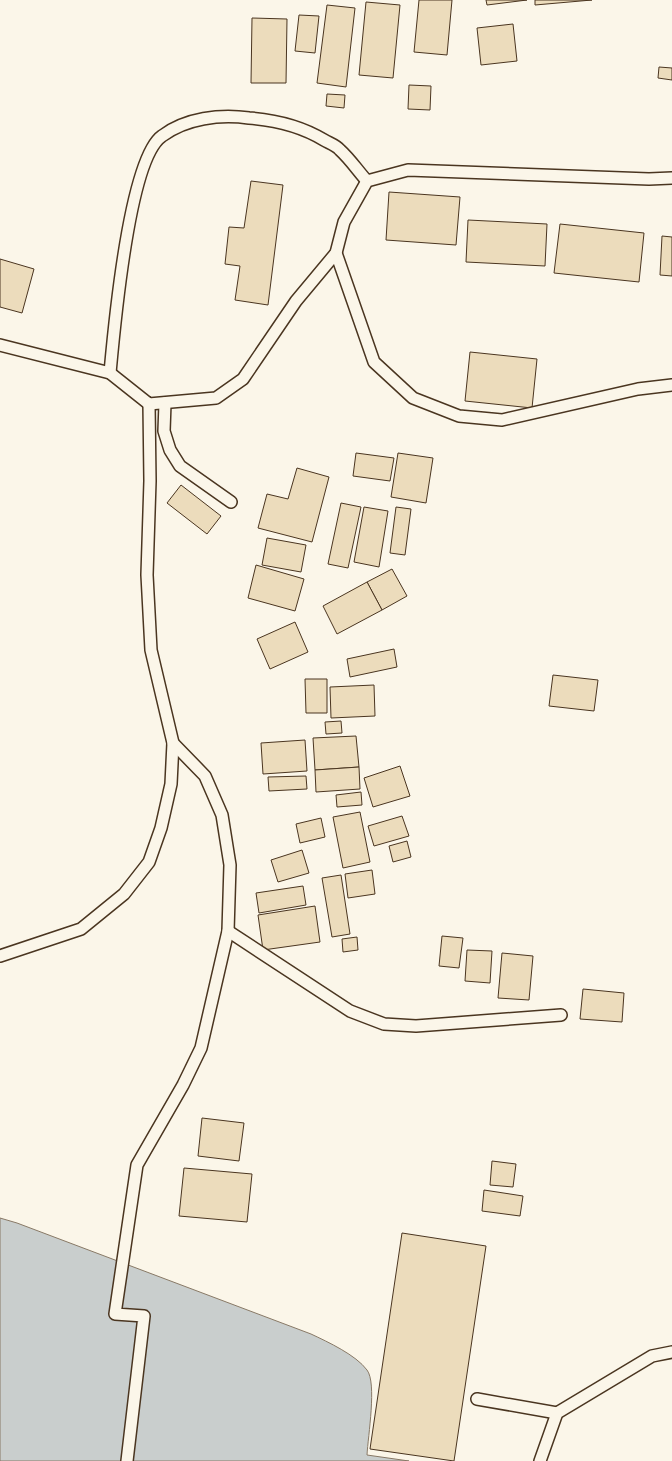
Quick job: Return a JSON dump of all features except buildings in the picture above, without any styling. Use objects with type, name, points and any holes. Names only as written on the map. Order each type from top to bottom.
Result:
[{"type":"lane","points":[[110,373],[118,294],[136,188],[146,158],[160,136],[187,122],[229,115],[267,120],[306,130],[339,148],[367,181]]},
{"type":"lane","points":[[0,345],[110,373],[149,404],[216,398],[244,379],[296,301],[336,253],[344,222],[367,181],[408,170],[672,178]]},
{"type":"lane","points":[[336,253],[374,362],[413,398],[459,416],[502,420],[638,389],[672,385]]},
{"type":"lane","points":[[164,403],[164,431],[170,450],[180,466],[230,502]]},
{"type":"lane","points":[[0,956],[82,929],[124,894],[148,862],[161,828],[172,784],[173,743],[151,650],[147,575],[150,481],[149,404]]},
{"type":"lane","points":[[127,1461],[144,1316],[115,1314],[137,1165],[184,1085],[201,1048],[228,931],[230,865],[222,815],[205,776],[173,743]]},
{"type":"lane","points":[[228,931],[350,1011],[384,1024],[416,1026],[562,1015]]},
{"type":"lane","points":[[540,1461],[557,1413],[652,1356],[672,1352]]},
{"type":"lane","points":[[477,1399],[557,1413]]},
{"type":"shaded area","points":[[0,1218],[311,1334],[341,1349],[362,1364],[370,1377],[372,1398],[367,1455],[409,1461],[0,1461]]}]
